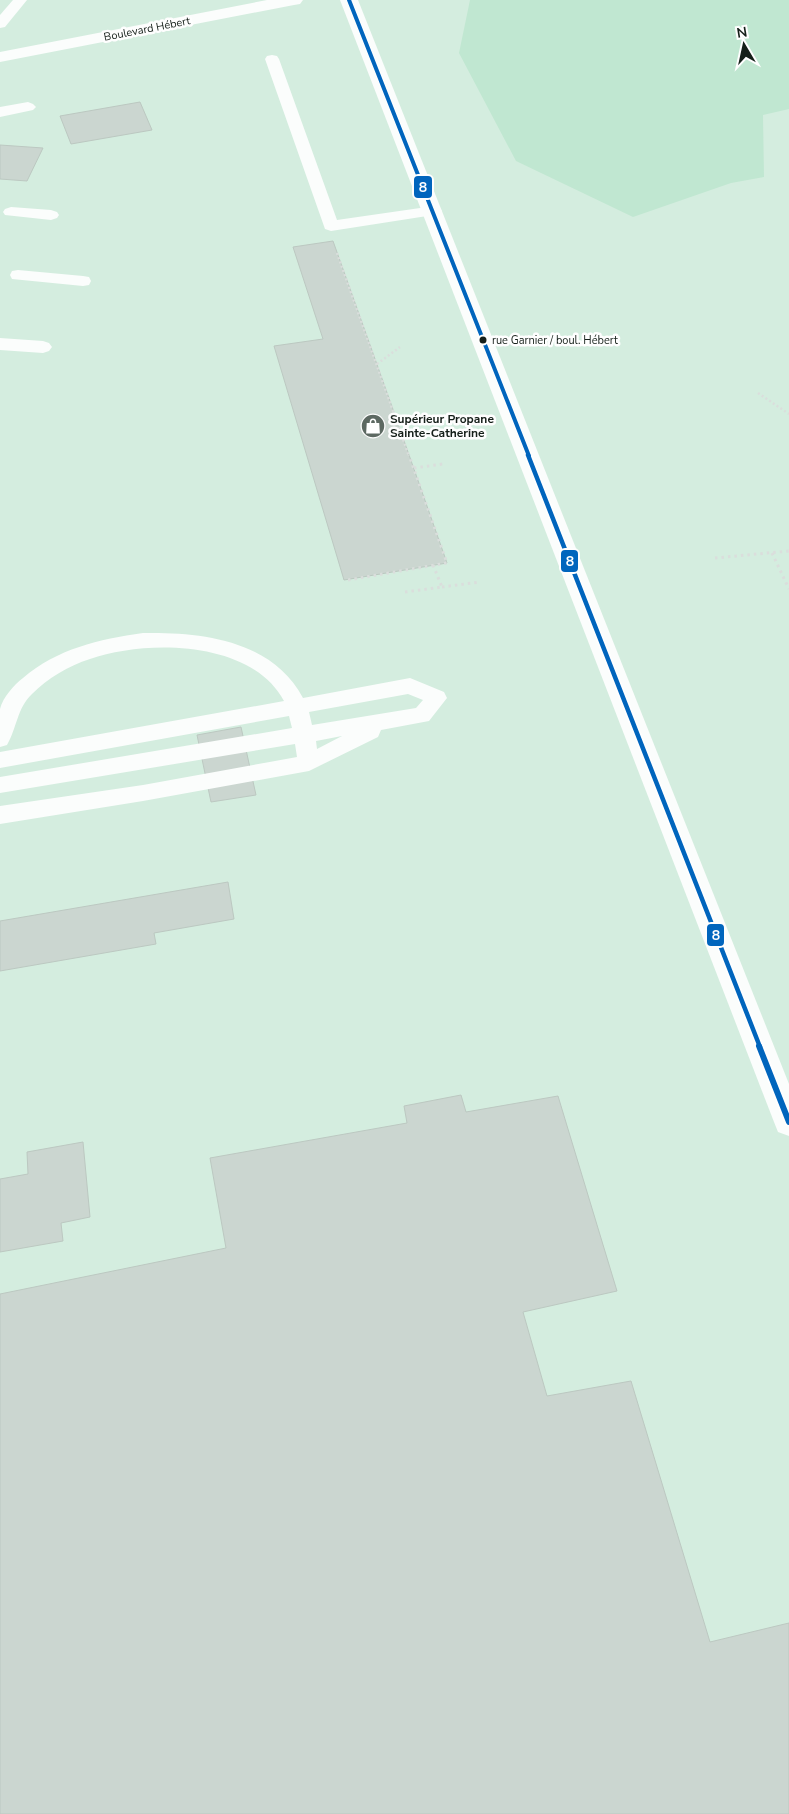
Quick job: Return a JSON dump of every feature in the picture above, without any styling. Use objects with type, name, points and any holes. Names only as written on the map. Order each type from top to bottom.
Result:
[{"type":"street","name":"Boulevard Hébert","points":[[0,57],[294,0]]},
{"type":"street","points":[[350,0],[789,1122]]},
{"type":"lane","points":[[0,24],[20,0]]},
{"type":"lane","points":[[272,59],[331,226],[434,211]]},
{"type":"lane","points":[[0,112],[28,107]]},
{"type":"lane","points":[[11,212],[51,215]]},
{"type":"lane","points":[[18,275],[83,281]]},
{"type":"lane","points":[[0,344],[43,347]]},
{"type":"lane","points":[[0,739],[8,714],[20,694],[35,680],[60,662],[116,644],[170,640],[206,644],[241,654],[264,666],[281,680],[297,706],[309,763]]},
{"type":"lane","points":[[0,760],[410,686],[437,698],[422,715],[390,722],[0,785]]},
{"type":"lane","points":[[0,791],[3,815],[143,793],[309,763],[390,722]]},
{"type":"path","points":[[336,249],[447,563],[348,580]]},
{"type":"path","points":[[377,364],[400,347]]},
{"type":"path","points":[[758,393],[789,414]]},
{"type":"path","points":[[413,468],[443,464]]},
{"type":"path","points":[[715,558],[789,551]]},
{"type":"path","points":[[772,553],[789,589]]},
{"type":"path","points":[[433,565],[442,587]]},
{"type":"path","points":[[406,592],[480,582]]},
{"type":"shaded area","points":[[0,0],[789,0],[789,1814],[0,1814]]},
{"type":"shaded area","points":[[470,0],[789,0],[789,109],[763,115],[764,177],[731,183],[633,217],[516,161],[459,53]]},
{"type":"building","points":[[140,102],[152,130],[71,144],[60,116]]},
{"type":"building","points":[[0,145],[43,148],[27,181],[0,179]]},
{"type":"building","points":[[333,241],[447,563],[344,580],[274,346],[323,339],[293,247]]},
{"type":"building","points":[[241,727],[256,795],[211,802],[197,735]]},
{"type":"building","points":[[228,882],[234,919],[154,933],[156,944],[0,971],[0,921]]},
{"type":"building","points":[[461,1095],[466,1112],[558,1096],[617,1291],[523,1312],[547,1396],[631,1381],[710,1642],[789,1623],[789,1814],[0,1814],[0,1294],[226,1248],[210,1158],[407,1123],[404,1106]]},
{"type":"building","points":[[83,1142],[90,1217],[61,1223],[63,1241],[0,1252],[0,1179],[28,1174],[27,1152]]},
{"type":"transit line","name":"8","points":[[349,0],[789,1122]]},
{"type":"place","name":"rue Garnier / boul. Hébert","points":[[483,340]]},
{"type":"place","name":"Supérieur Propane Sainte-Catherine","points":[[373,426]]}]
